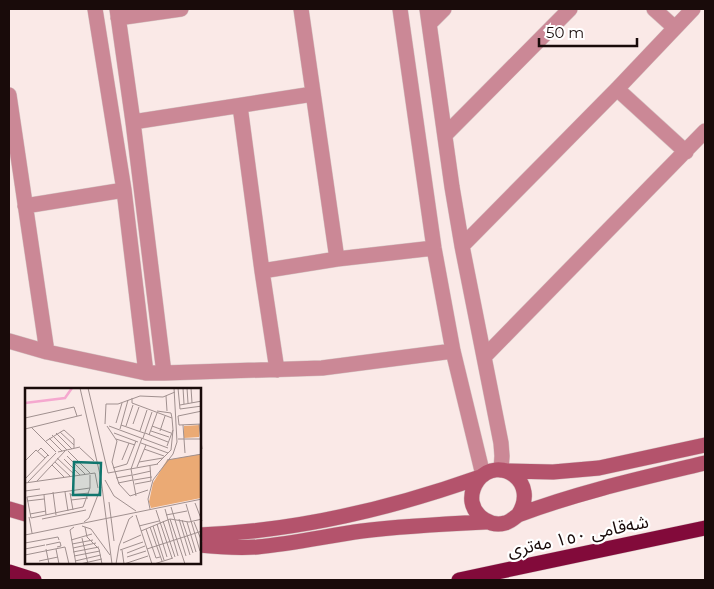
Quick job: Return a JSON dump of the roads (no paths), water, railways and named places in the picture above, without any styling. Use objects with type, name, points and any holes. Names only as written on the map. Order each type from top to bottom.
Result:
[{"type":"highway","name":"شەقامی ١٥٠ مەتری","points":[[459,580],[705,528]]},
{"type":"highway","points":[[9,572],[34,580]]},
{"type":"street","points":[[95,9],[124,190],[146,373]]},
{"type":"street","points":[[164,374],[133,122],[117,13],[181,9]]},
{"type":"street","points":[[301,9],[337,259]]},
{"type":"street","points":[[400,9],[434,248],[453,351],[482,476]]},
{"type":"street","points":[[427,9],[452,187],[501,443],[503,471]]},
{"type":"street","points":[[429,24],[444,9]]},
{"type":"street","points":[[445,135],[570,9]]},
{"type":"street","points":[[654,9],[675,28]]},
{"type":"street","points":[[462,246],[693,9]]},
{"type":"street","points":[[617,89],[686,152]]},
{"type":"street","points":[[133,122],[313,94]]},
{"type":"street","points":[[9,95],[47,352]]},
{"type":"street","points":[[240,106],[277,370]]},
{"type":"street","points":[[484,356],[705,132]]},
{"type":"street","points":[[25,206],[124,190]]},
{"type":"street","points":[[262,271],[337,259],[434,248]]},
{"type":"street","points":[[9,341],[47,352],[146,373],[164,374],[322,368],[453,351]]},
{"type":"street","points":[[201,535],[256,531],[320,522],[361,513],[441,491],[491,471],[553,472],[599,468],[705,445]]},
{"type":"street","points":[[518,515],[598,489],[705,463]]},
{"type":"street","points":[[201,545],[255,547],[406,527],[488,522],[504,523],[518,515],[523,508],[525,494],[519,480],[513,474],[503,471]]},
{"type":"street","points":[[482,476],[475,484],[472,501],[480,517],[488,522]]},
{"type":"street","points":[[9,509],[25,514]]}]
